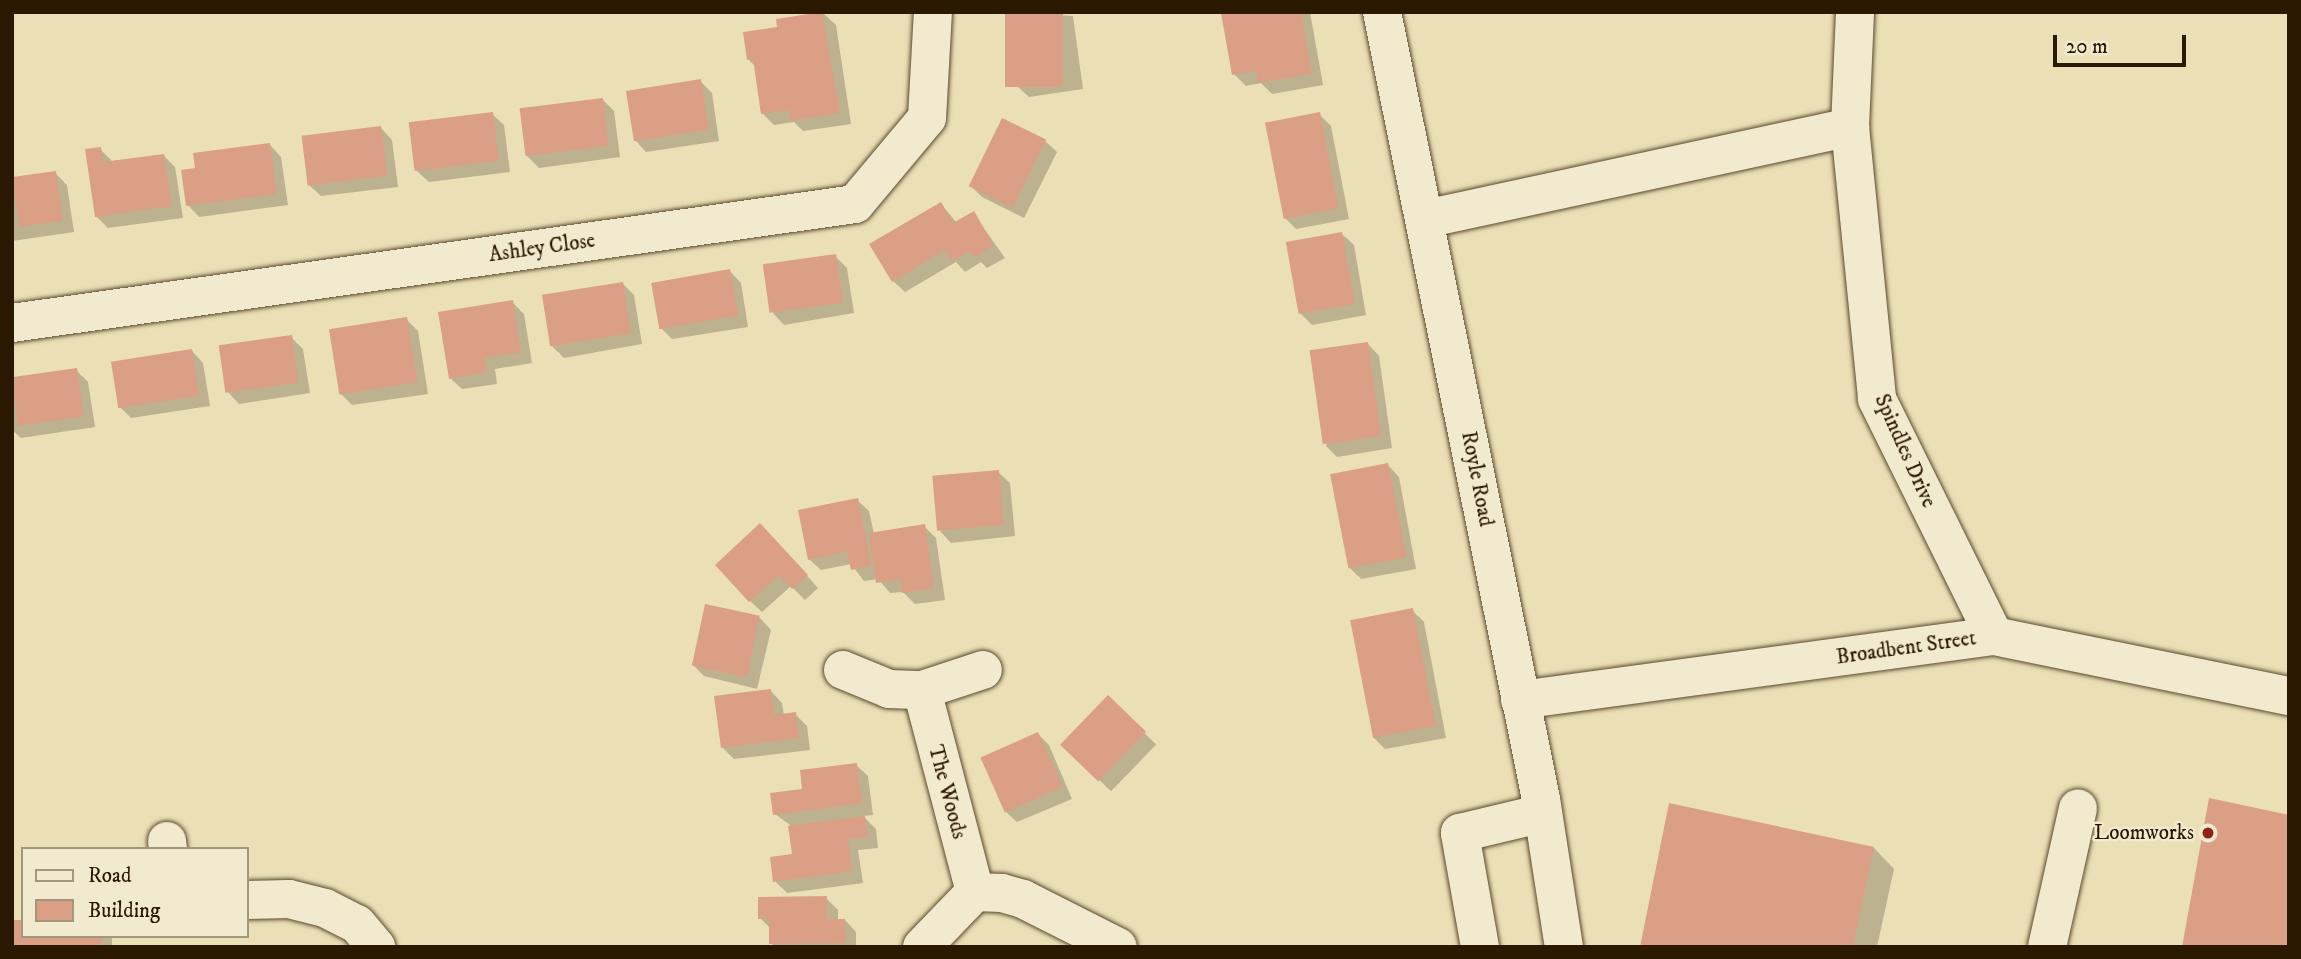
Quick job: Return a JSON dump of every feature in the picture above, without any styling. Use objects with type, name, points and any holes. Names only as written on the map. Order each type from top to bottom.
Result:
[{"type":"street","name":"Ashley Close","points":[[12,323],[855,204],[928,118],[933,12]]},
{"type":"street","name":"Royle Road","points":[[1382,12],[1543,813],[1564,947]]},
{"type":"street","name":"Spindles Drive","points":[[1855,12],[1850,127],[1877,399],[1994,636]]},
{"type":"street","points":[[1425,219],[1850,127]]},
{"type":"street","name":"Broadbent Street","points":[[1520,700],[1994,636],[2289,696]]},
{"type":"street","points":[[843,670],[889,689],[922,690],[983,670]]},
{"type":"street","name":"The Woods","points":[[922,690],[975,892]]},
{"type":"street","points":[[2047,947],[2078,808]]},
{"type":"street","points":[[1480,947],[1460,833],[1543,813]]},
{"type":"street","points":[[922,947],[975,892],[1023,899],[1118,947]]},
{"type":"street","points":[[248,900],[289,899],[325,908],[357,924],[376,947]]},
{"type":"building","points":[[822,12],[840,113],[790,121],[789,110],[761,114],[753,59],[747,60],[743,32],[777,27],[776,19]]},
{"type":"building","points":[[1005,12],[1063,12],[1063,87],[1005,87]]},
{"type":"building","points":[[1301,12],[1312,74],[1258,83],[1256,71],[1232,75],[1221,13]]},
{"type":"building","points":[[701,79],[709,129],[634,141],[626,91]]},
{"type":"building","points":[[603,98],[609,146],[525,156],[520,108]]},
{"type":"building","points":[[493,112],[499,161],[415,171],[409,122]]},
{"type":"building","points":[[1320,112],[1339,208],[1284,219],[1265,123]]},
{"type":"building","points":[[1002,118],[1046,139],[1013,208],[969,186]]},
{"type":"building","points":[[381,126],[387,176],[308,185],[302,136]]},
{"type":"building","points":[[270,143],[277,194],[186,206],[181,170],[195,168],[193,153]]},
{"type":"building","points":[[101,147],[103,162],[164,154],[172,206],[95,217],[85,149]]},
{"type":"building","points":[[56,171],[63,221],[19,227],[12,177]]},
{"type":"building","points":[[941,202],[953,223],[974,211],[994,246],[974,257],[970,251],[952,261],[945,250],[892,282],[869,244]]},
{"type":"building","points":[[1342,232],[1355,304],[1299,314],[1286,242]]},
{"type":"building","points":[[836,254],[843,303],[770,313],[763,264]]},
{"type":"building","points":[[730,269],[738,315],[659,329],[651,283]]},
{"type":"building","points":[[623,282],[631,333],[550,346],[542,295]]},
{"type":"building","points":[[513,300],[521,352],[484,358],[487,372],[449,379],[438,312]]},
{"type":"building","points":[[407,317],[417,382],[339,395],[329,329]]},
{"type":"building","points":[[292,335],[299,383],[225,393],[219,345]]},
{"type":"building","points":[[1368,342],[1381,436],[1323,444],[1310,350]]},
{"type":"building","points":[[192,349],[199,395],[118,408],[111,362]]},
{"type":"building","points":[[77,368],[84,417],[18,426],[12,377]]},
{"type":"building","points":[[1388,463],[1406,557],[1348,568],[1330,474]]},
{"type":"building","points":[[999,470],[1004,525],[937,531],[932,476]]},
{"type":"building","points":[[858,498],[871,566],[851,570],[847,551],[808,560],[798,510]]},
{"type":"building","points":[[760,523],[808,575],[792,589],[779,575],[749,602],[715,565]]},
{"type":"building","points":[[925,524],[934,588],[902,593],[900,579],[876,583],[869,533]]},
{"type":"building","points":[[705,604],[760,616],[747,677],[692,666]]},
{"type":"building","points":[[1413,608],[1436,726],[1373,738],[1350,620]]},
{"type":"building","points":[[771,689],[774,715],[796,712],[799,738],[721,748],[714,696]]},
{"type":"building","points":[[1108,695],[1146,732],[1098,781],[1060,745]]},
{"type":"building","points":[[1038,732],[1062,787],[1005,812],[980,758]]},
{"type":"building","points":[[857,763],[862,803],[773,815],[770,793],[802,789],[800,770]]},
{"type":"building","points":[[2209,798],[2289,815],[2289,947],[2182,947]]},
{"type":"building","points":[[1669,803],[1874,847],[1853,947],[1640,947]]},
{"type":"building","points":[[865,816],[868,837],[848,839],[852,871],[773,882],[770,857],[792,854],[788,826]]},
{"type":"building","points":[[827,896],[827,919],[845,919],[846,943],[769,944],[769,918],[758,919],[758,897]]},
{"type":"building","points":[[14,920],[21,920],[21,938],[101,938],[101,945],[13,947]]},
{"type":"place","name":"Loomworks","points":[[2208,833]]}]
